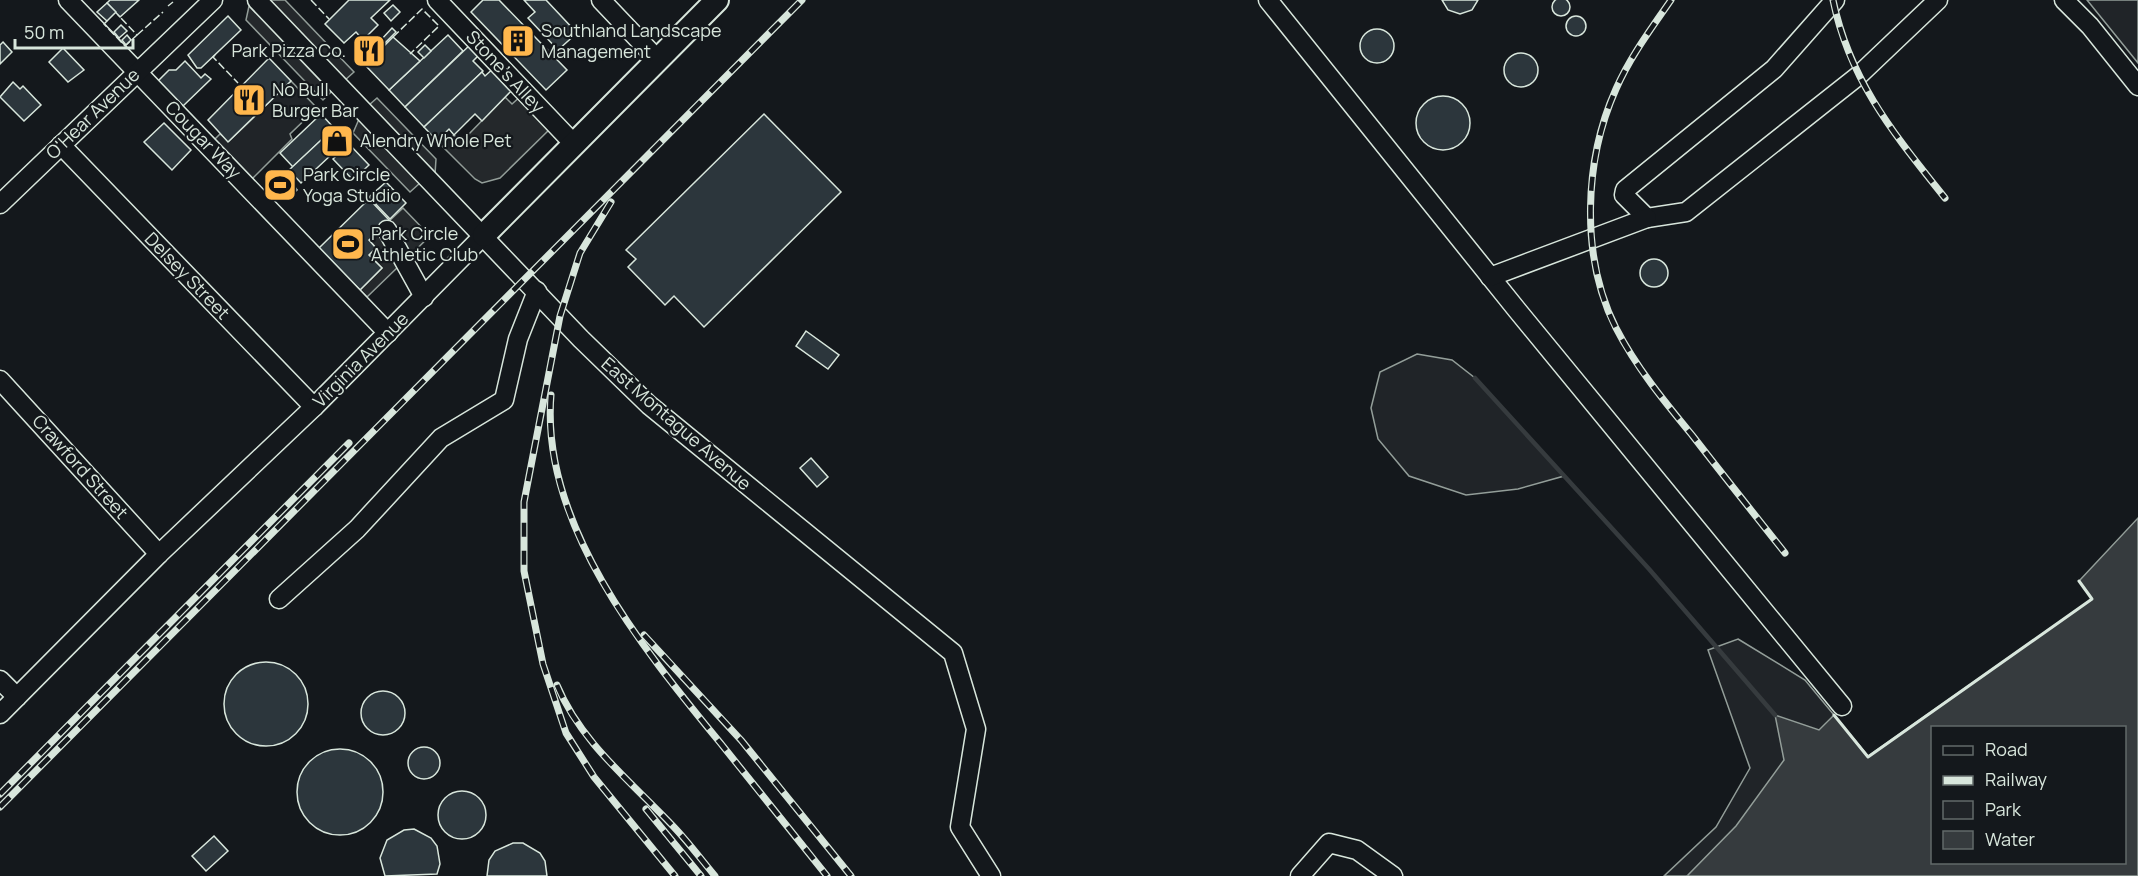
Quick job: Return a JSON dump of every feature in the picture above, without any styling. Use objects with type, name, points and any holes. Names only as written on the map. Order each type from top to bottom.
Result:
[{"type":"main road","name":"Virginia Avenue","points":[[484,235],[717,0]]},
{"type":"street","name":"Cougar Way","points":[[68,0],[388,333]]},
{"type":"street","name":"O'Hear Avenue","points":[[0,204],[213,0]]},
{"type":"street","name":"East Montague Avenue","points":[[257,0],[581,339],[648,405],[952,653],[976,729],[960,827],[991,876]]},
{"type":"street","name":"Stone's Alley","points":[[437,0],[574,144]]},
{"type":"street","points":[[601,0],[658,60]]},
{"type":"street","points":[[1268,0],[1490,277],[1842,705]]},
{"type":"street","points":[[1647,218],[1624,195],[1625,190],[1774,69],[1835,0]]},
{"type":"street","points":[[1490,277],[1647,218],[1686,212],[1858,75],[1938,0]]},
{"type":"street","points":[[2064,0],[2090,26],[2138,86]]},
{"type":"street","name":"Delsey Street","points":[[61,145],[314,407]]},
{"type":"street","points":[[387,230],[424,297]]},
{"type":"street","name":"Virginia Avenue","points":[[0,714],[159,554],[314,407],[484,235]]},
{"type":"street","points":[[279,599],[357,529],[441,438],[504,400],[518,339],[537,291]]},
{"type":"street","name":"Crawford Street","points":[[0,380],[159,554]]},
{"type":"street","points":[[0,680],[17,697]]},
{"type":"street","points":[[1300,876],[1329,843],[1357,850],[1393,876]]},
{"type":"green space","points":[[2087,0],[2138,0],[2138,63]]},
{"type":"green space","points":[[291,81],[317,108],[290,134],[292,139],[252,179],[214,140],[220,134],[229,141]]},
{"type":"green space","points":[[1417,354],[1452,360],[1475,378],[1564,476],[1518,489],[1466,495],[1409,476],[1378,439],[1371,408],[1380,372]]},
{"type":"green space","points":[[1738,639],[1805,680],[1868,756],[1706,876],[1664,876],[1716,827],[1750,768],[1708,650]]},
{"type":"shaded area","points":[[268,0],[285,0],[354,72],[344,81]]},
{"type":"shaded area","points":[[249,6],[331,92],[323,100],[246,20]]},
{"type":"shaded area","points":[[522,95],[553,126],[500,178],[482,183],[475,179],[437,141],[445,133],[451,138],[454,135],[457,138],[466,137],[505,97],[512,104]]},
{"type":"shaded area","points":[[377,98],[436,159],[435,174],[369,105]]},
{"type":"shaded area","points":[[359,119],[420,183],[410,192],[353,133]]},
{"type":"shaded area","points":[[403,208],[430,236],[367,297],[360,290],[382,268],[369,255],[376,248],[369,240]]},
{"type":"water","points":[[2138,518],[2138,876],[1687,876],[1736,826],[1784,760],[1775,715],[1819,730],[1834,715],[1868,756],[2092,599],[2079,581]]},
{"type":"building","points":[[1558,-1],[1564,-1],[1569,4],[1567,13],[1561,16],[1555,13],[1552,7]]},
{"type":"building","points":[[110,0],[139,0],[120,17],[107,3]]},
{"type":"building","points":[[349,0],[390,0],[371,18],[378,25],[363,40],[356,32],[344,43],[325,24]]},
{"type":"building","name":"Southland Landscape Management","points":[[483,0],[499,0],[567,70],[546,90],[471,12]]},
{"type":"building","points":[[524,0],[546,0],[577,33],[558,50],[528,18],[535,12]]},
{"type":"building","points":[[1442,0],[1478,0],[1472,10],[1460,14],[1448,10]]},
{"type":"building","points":[[107,3],[116,12],[107,21],[97,12]]},
{"type":"building","points":[[393,5],[400,12],[391,21],[384,13]]},
{"type":"building","points":[[228,16],[241,30],[201,68],[197,68],[188,55]]},
{"type":"building","points":[[1572,16],[1580,16],[1586,22],[1586,30],[1580,36],[1572,36],[1566,30],[1566,22]]},
{"type":"building","points":[[121,25],[127,31],[119,38],[114,32]]},
{"type":"building","points":[[392,28],[396,32],[382,46],[379,42]]},
{"type":"building","points":[[1377,29],[1389,34],[1394,46],[1389,58],[1377,63],[1365,58],[1360,46],[1365,34]]},
{"type":"building","points":[[127,35],[131,40],[126,45],[122,40]]},
{"type":"building","points":[[448,35],[463,51],[405,107],[389,90]]},
{"type":"building","points":[[393,37],[420,61],[389,90],[365,65]]},
{"type":"building","name":"Park Pizza Co.","points":[[373,38],[382,48],[365,65],[355,55]]},
{"type":"building","points":[[3,42],[12,52],[0,64],[0,45]]},
{"type":"building","points":[[472,43],[481,53],[473,61],[483,71],[424,127],[405,107]]},
{"type":"building","points":[[425,45],[431,51],[424,58],[418,52]]},
{"type":"building","points":[[63,48],[84,70],[68,82],[49,62]]},
{"type":"building","points":[[1521,53],[1533,58],[1538,70],[1533,82],[1521,87],[1509,82],[1504,70],[1509,58]]},
{"type":"building","name":"No Bull Burger Bar","points":[[269,58],[291,81],[228,142],[208,120]]},
{"type":"building","points":[[185,61],[201,78],[205,74],[211,79],[183,106],[158,81],[169,70],[176,70]]},
{"type":"building","points":[[496,66],[515,87],[482,121],[475,114],[454,135],[449,129],[437,141],[424,127],[482,72],[485,76]]},
{"type":"building","points":[[13,82],[20,89],[23,86],[41,105],[24,121],[0,97]]},
{"type":"building","points":[[1443,96],[1453,98],[1462,104],[1468,113],[1470,123],[1468,133],[1462,142],[1453,148],[1443,150],[1433,148],[1424,142],[1418,133],[1416,123],[1418,113],[1424,104],[1433,98]]},
{"type":"building","points":[[321,114],[334,128],[293,167],[280,153]]},
{"type":"building","points":[[764,114],[841,192],[704,327],[674,296],[665,305],[628,267],[636,259],[626,250]]},
{"type":"building","points":[[164,123],[191,150],[172,170],[144,142]]},
{"type":"building","points":[[334,128],[346,141],[301,183],[289,170]]},
{"type":"building","points":[[349,144],[369,165],[353,180],[333,159]]},
{"type":"building","name":"Park Circle Yoga Studio","points":[[283,170],[297,190],[291,196],[286,189],[276,198],[265,187]]},
{"type":"building","points":[[386,182],[406,203],[390,219],[369,197]]},
{"type":"building","name":"Park Circle Athletic Club","points":[[369,199],[390,221],[369,240],[376,248],[369,255],[382,268],[360,290],[319,248]]},
{"type":"building","points":[[1654,259],[1664,263],[1668,273],[1664,283],[1654,287],[1644,283],[1640,273],[1644,263]]},
{"type":"building","points":[[806,331],[839,355],[828,369],[796,346]]},
{"type":"building","points":[[811,458],[828,477],[817,487],[800,468]]},
{"type":"building","points":[[266,662],[282,665],[296,674],[305,688],[308,704],[305,720],[296,734],[282,743],[266,746],[250,743],[236,734],[227,720],[224,704],[227,688],[236,674],[250,665]]},
{"type":"building","points":[[383,691],[392,692],[399,697],[404,704],[404,722],[399,729],[392,734],[383,735],[374,734],[367,729],[362,722],[361,713],[362,704],[367,697],[374,692]]},
{"type":"building","points":[[424,747],[435,752],[440,763],[435,774],[424,779],[413,774],[408,763],[413,752]]},
{"type":"building","points":[[340,749],[364,756],[376,768],[383,792],[376,816],[364,828],[340,835],[316,828],[304,816],[297,792],[304,768],[316,756]]},
{"type":"building","points":[[462,791],[479,798],[486,815],[479,832],[462,839],[445,832],[438,815],[445,798]]},
{"type":"building","points":[[414,829],[431,838],[437,846],[440,864],[437,874],[385,876],[380,858],[387,840],[404,830]]},
{"type":"building","points":[[214,836],[228,851],[206,871],[192,856]]},
{"type":"building","points":[[513,843],[523,843],[540,853],[545,861],[547,876],[487,876],[489,860],[495,851]]},
{"type":"waterway","points":[[1475,378],[1649,569],[1775,715]]},
{"type":"railway","points":[[0,807],[802,0]]},
{"type":"railway","points":[[1671,0],[1628,66],[1605,117],[1597,146],[1590,208],[1596,271],[1604,300],[1616,328],[1641,370],[1785,553]]},
{"type":"railway","points":[[1833,0],[1851,57],[1863,82],[1892,129],[1945,198]]},
{"type":"railway","points":[[611,202],[580,253],[560,316],[524,502],[524,571],[543,664],[566,733],[594,777],[675,876]]},
{"type":"railway","points":[[551,395],[552,444],[562,491],[580,538],[604,583],[631,627],[661,669],[827,876]]},
{"type":"railway","points":[[0,794],[349,443]]},
{"type":"railway","points":[[644,635],[741,740],[851,876]]},
{"type":"railway","points":[[557,685],[567,705],[592,742],[676,829],[715,876]]},
{"type":"railway","points":[[646,809],[701,876]]},
{"type":"fence","points":[[311,0],[329,19]]},
{"type":"fence","points":[[168,6],[173,2]]},
{"type":"fence","points":[[393,37],[422,9],[439,26],[410,54]]},
{"type":"fence","points":[[137,35],[163,12]]},
{"type":"fence","points":[[107,21],[104,24],[125,46],[137,35],[118,15]]},
{"type":"fence","points":[[215,55],[213,57],[238,83]]},
{"type":"wall","points":[[1834,715],[1868,757],[2092,599],[2079,581]]},
{"type":"place","name":"Southland Landscape Management","points":[[518,41]]},
{"type":"place","name":"Park Pizza Co.","points":[[369,51]]},
{"type":"place","name":"No Bull Burger Bar","points":[[249,100]]},
{"type":"place","name":"Alendry Whole Pet","points":[[337,141]]},
{"type":"place","name":"Park Circle Yoga Studio","points":[[280,185]]},
{"type":"place","name":"Park Circle Athletic Club","points":[[348,244]]}]
